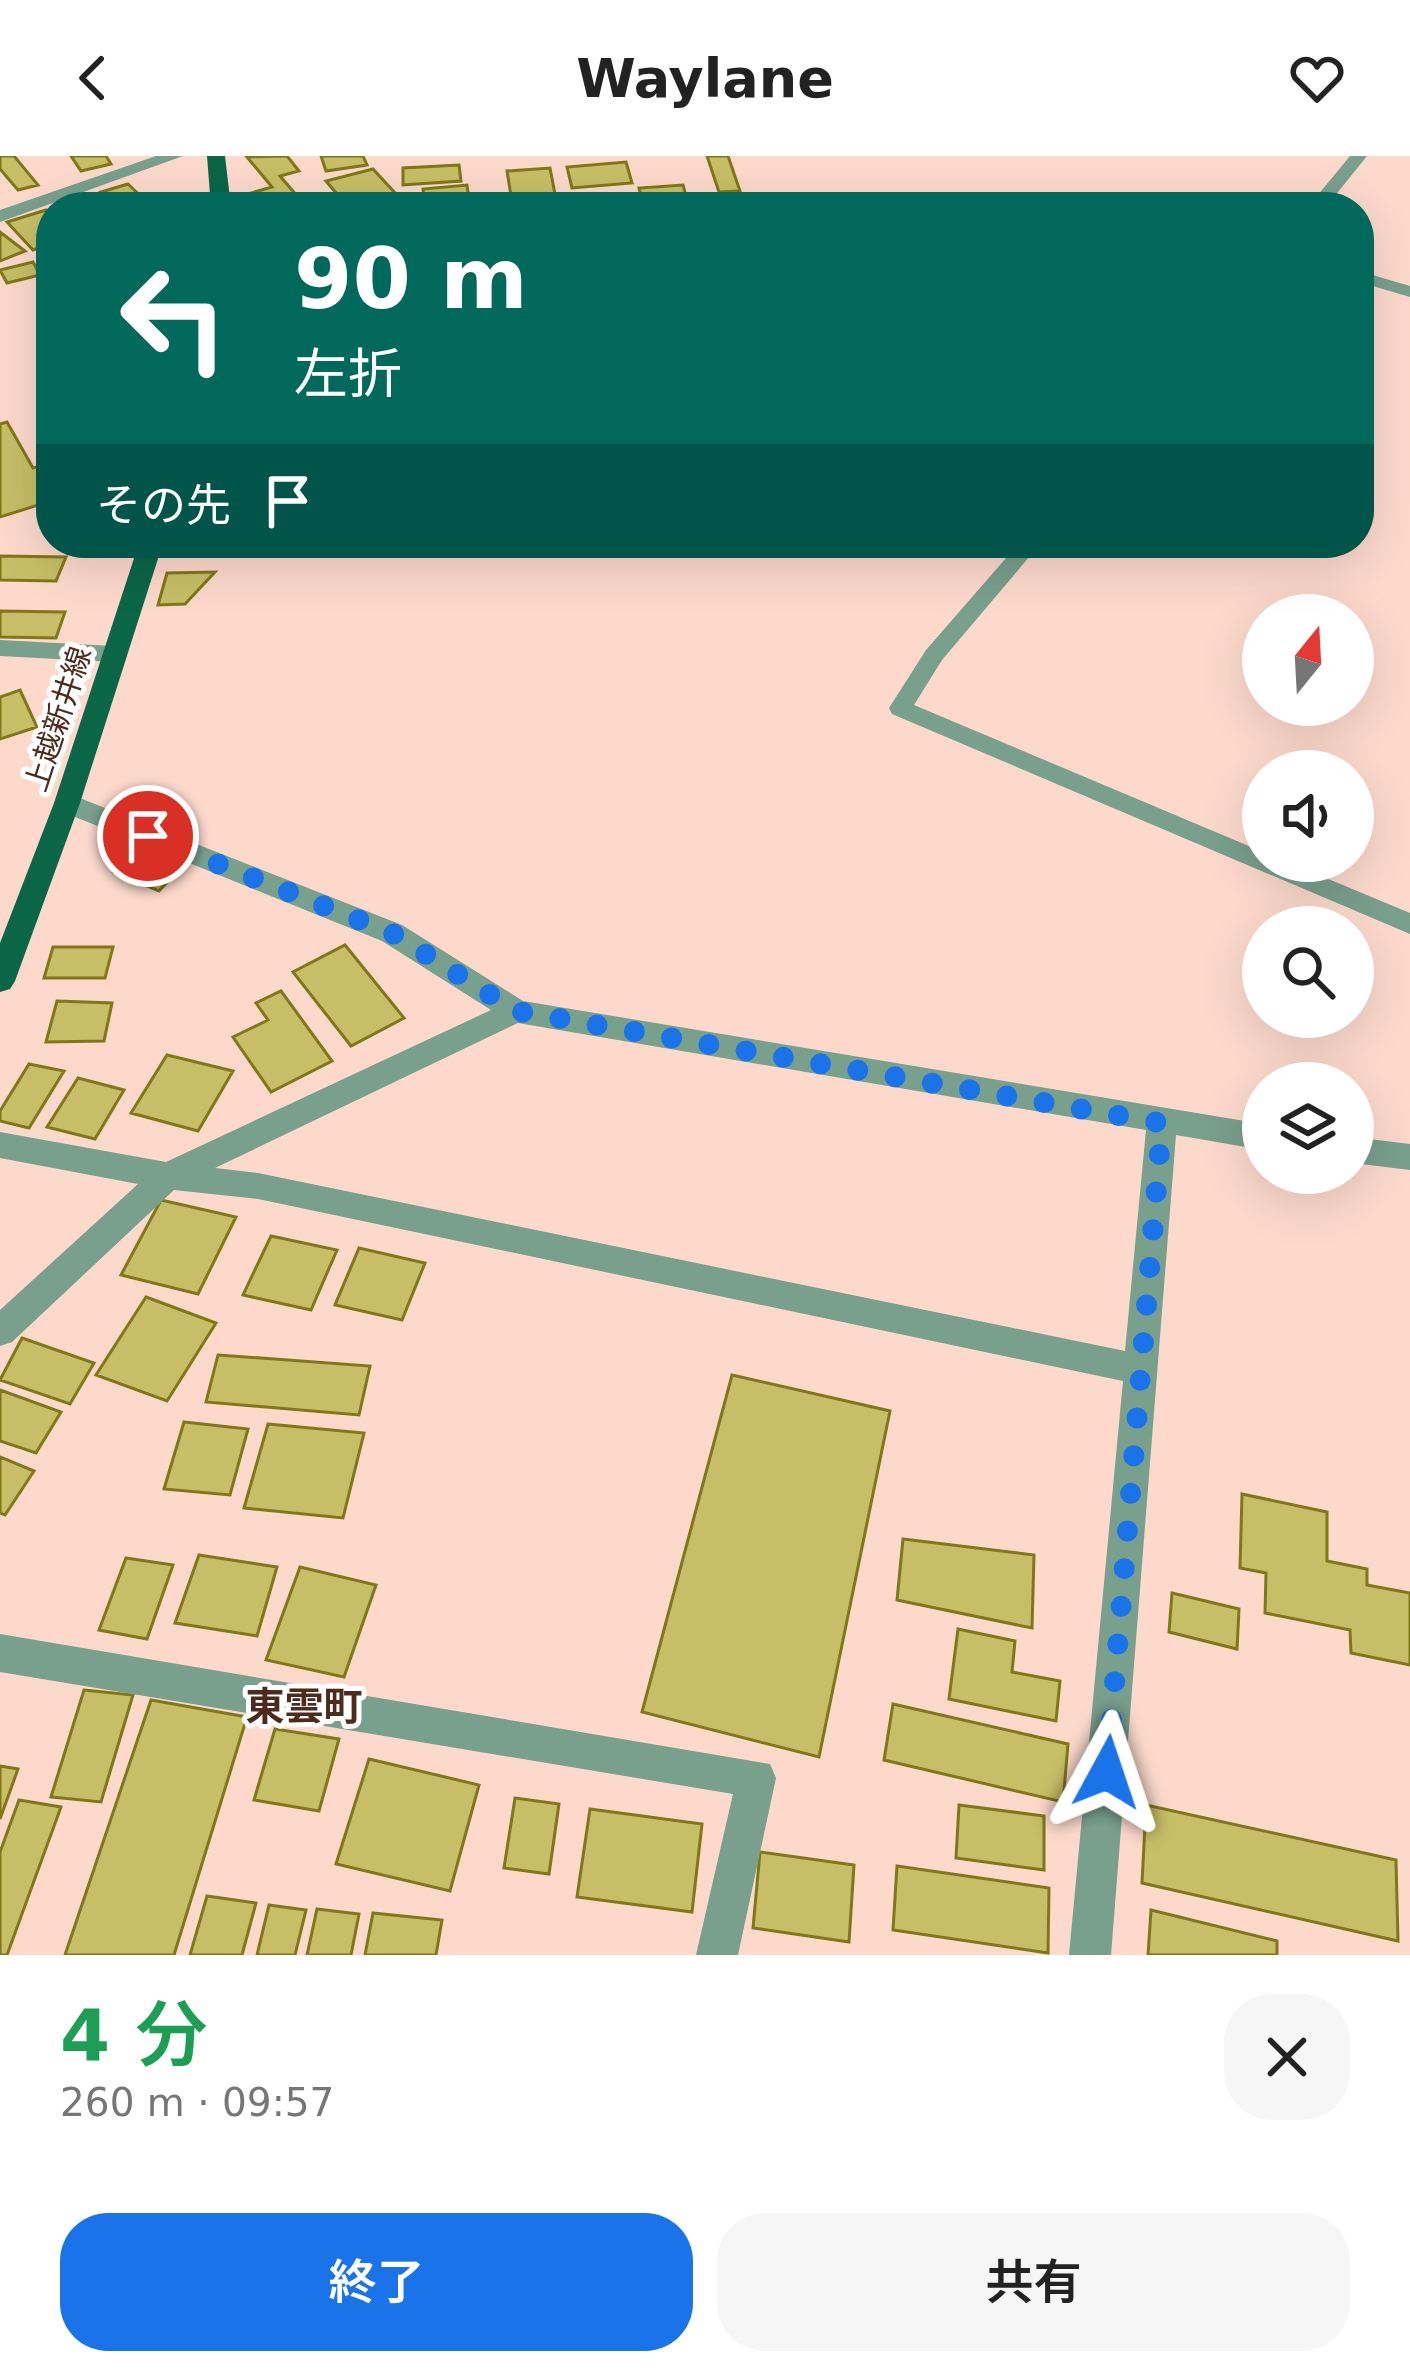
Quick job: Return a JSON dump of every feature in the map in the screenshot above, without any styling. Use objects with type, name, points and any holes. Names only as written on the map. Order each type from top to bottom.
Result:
[{"type":"main road","points":[[216,156],[220,192]]},
{"type":"main road","name":"上越新井線","points":[[0,981],[67,803],[146,558]]},
{"type":"street","points":[[70,192],[174,156]]},
{"type":"street","points":[[0,216],[36,204]]},
{"type":"street","points":[[0,648],[113,654]]},
{"type":"street","points":[[67,803],[392,933],[516,1011],[1242,1134]]},
{"type":"street","points":[[0,1331],[168,1176],[516,1011]]},
{"type":"street","points":[[1090,1955],[1162,1123]]},
{"type":"street","points":[[0,1145],[168,1176],[258,1186],[1140,1369]]},
{"type":"street","points":[[1374,1153],[1410,1157]]},
{"type":"street","points":[[0,1653],[756,1778],[717,1955]]},
{"type":"lane","points":[[1329,192],[1359,156]]},
{"type":"lane","points":[[1374,281],[1410,292]]},
{"type":"lane","points":[[1017,558],[934,655],[900,708],[1410,924]]},
{"type":"building","points":[[0,156],[14,156],[38,185],[18,190],[0,169]]},
{"type":"building","points":[[71,156],[106,156],[111,164],[81,171]]},
{"type":"building","points":[[287,156],[299,171],[280,176],[294,192],[254,192],[272,187],[247,157]]},
{"type":"building","points":[[321,156],[363,156],[367,165],[326,171]]},
{"type":"building","points":[[707,156],[728,156],[740,191],[719,192]]},
{"type":"building","points":[[626,162],[632,183],[572,188],[567,167]]},
{"type":"building","points":[[459,165],[461,181],[403,185],[403,168]]},
{"type":"building","points":[[550,168],[555,192],[510,192],[507,171]]},
{"type":"building","points":[[373,169],[394,192],[335,192],[326,181]]},
{"type":"building","points":[[128,184],[136,192],[101,192]]},
{"type":"building","points":[[467,185],[468,192],[423,192]]},
{"type":"building","points":[[683,185],[685,192],[640,192],[639,188]]},
{"type":"building","points":[[36,213],[36,249],[33,250],[7,222]]},
{"type":"building","points":[[0,232],[25,251],[0,261]]},
{"type":"building","points":[[33,262],[36,276],[7,283],[0,270]]},
{"type":"building","points":[[7,422],[36,467],[36,506],[0,517],[0,424]]},
{"type":"building","points":[[0,556],[66,558],[56,581],[0,580]]},
{"type":"building","points":[[215,572],[185,604],[158,605],[167,573]]},
{"type":"building","points":[[0,611],[65,612],[56,638],[0,637]]},
{"type":"building","points":[[20,690],[37,727],[0,739],[0,697]]},
{"type":"building","points":[[136,851],[179,869],[159,891],[114,872]]},
{"type":"building","points":[[345,945],[404,1018],[351,1046],[293,972]]},
{"type":"building","points":[[53,947],[113,947],[105,978],[44,978]]},
{"type":"building","points":[[281,991],[332,1061],[271,1092],[233,1037],[268,1020],[256,1003]]},
{"type":"building","points":[[57,1001],[112,1003],[104,1041],[46,1042]]},
{"type":"building","points":[[167,1055],[233,1071],[198,1131],[131,1113]]},
{"type":"building","points":[[29,1064],[64,1071],[29,1128],[0,1121],[0,1111]]},
{"type":"building","points":[[78,1078],[124,1090],[95,1139],[47,1127]]},
{"type":"building","points":[[161,1200],[236,1217],[198,1294],[121,1275]]},
{"type":"building","points":[[271,1236],[337,1250],[311,1310],[243,1295]]},
{"type":"building","points":[[359,1248],[425,1263],[402,1320],[335,1305]]},
{"type":"building","points":[[146,1297],[216,1323],[167,1401],[96,1375]]},
{"type":"building","points":[[22,1338],[94,1363],[70,1404],[0,1380]]},
{"type":"building","points":[[218,1355],[370,1366],[359,1415],[206,1402]]},
{"type":"building","points":[[732,1375],[890,1411],[819,1757],[642,1712]]},
{"type":"building","points":[[0,1390],[61,1412],[36,1453],[0,1441]]},
{"type":"building","points":[[184,1422],[248,1429],[230,1495],[164,1489]]},
{"type":"building","points":[[268,1424],[364,1433],[343,1518],[244,1508]]},
{"type":"building","points":[[0,1457],[34,1471],[5,1515],[0,1513]]},
{"type":"building","points":[[1242,1494],[1327,1512],[1327,1561],[1367,1569],[1367,1585],[1410,1593],[1410,1665],[1351,1653],[1350,1630],[1265,1613],[1266,1573],[1240,1568]]},
{"type":"building","points":[[903,1539],[1034,1555],[1032,1628],[897,1600]]},
{"type":"building","points":[[199,1555],[277,1567],[257,1636],[175,1623]]},
{"type":"building","points":[[126,1558],[173,1565],[147,1639],[99,1630]]},
{"type":"building","points":[[300,1567],[376,1585],[344,1677],[266,1660]]},
{"type":"building","points":[[1172,1593],[1239,1609],[1237,1649],[1169,1632]]},
{"type":"building","points":[[958,1629],[1015,1641],[1012,1672],[1060,1681],[1056,1721],[949,1699]]},
{"type":"building","points":[[84,1690],[133,1695],[101,1802],[51,1797]]},
{"type":"building","points":[[151,1700],[247,1717],[174,1955],[65,1955]]},
{"type":"building","points":[[893,1704],[1068,1744],[1063,1802],[884,1760]]},
{"type":"building","points":[[275,1729],[339,1739],[319,1811],[254,1800]]},
{"type":"building","points":[[369,1759],[479,1785],[450,1891],[336,1864]]},
{"type":"building","points":[[0,1766],[18,1769],[0,1819]]},
{"type":"building","points":[[515,1798],[559,1804],[549,1874],[504,1868]]},
{"type":"building","points":[[19,1800],[61,1807],[7,1955],[0,1955],[0,1852]]},
{"type":"building","points":[[959,1805],[1044,1816],[1044,1870],[956,1858]]},
{"type":"building","points":[[1146,1805],[1396,1860],[1398,1941],[1142,1883]]},
{"type":"building","points":[[590,1809],[702,1824],[692,1912],[577,1897]]},
{"type":"building","points":[[760,1852],[854,1865],[849,1942],[753,1928]]},
{"type":"building","points":[[897,1866],[1049,1888],[1048,1953],[893,1930]]},
{"type":"building","points":[[207,1896],[256,1903],[242,1955],[190,1955]]},
{"type":"building","points":[[269,1905],[306,1910],[295,1955],[257,1955]]},
{"type":"building","points":[[317,1909],[359,1914],[351,1955],[307,1955]]},
{"type":"building","points":[[1151,1910],[1277,1941],[1277,1955],[1148,1955]]},
{"type":"building","points":[[373,1913],[442,1920],[436,1955],[365,1955]]},
{"type":"district","name":"東雲町","points":[[304,1706]]},
{"type":"route","points":[[148,836],[392,933],[516,1011],[1162,1123],[1107,1772]]}]
